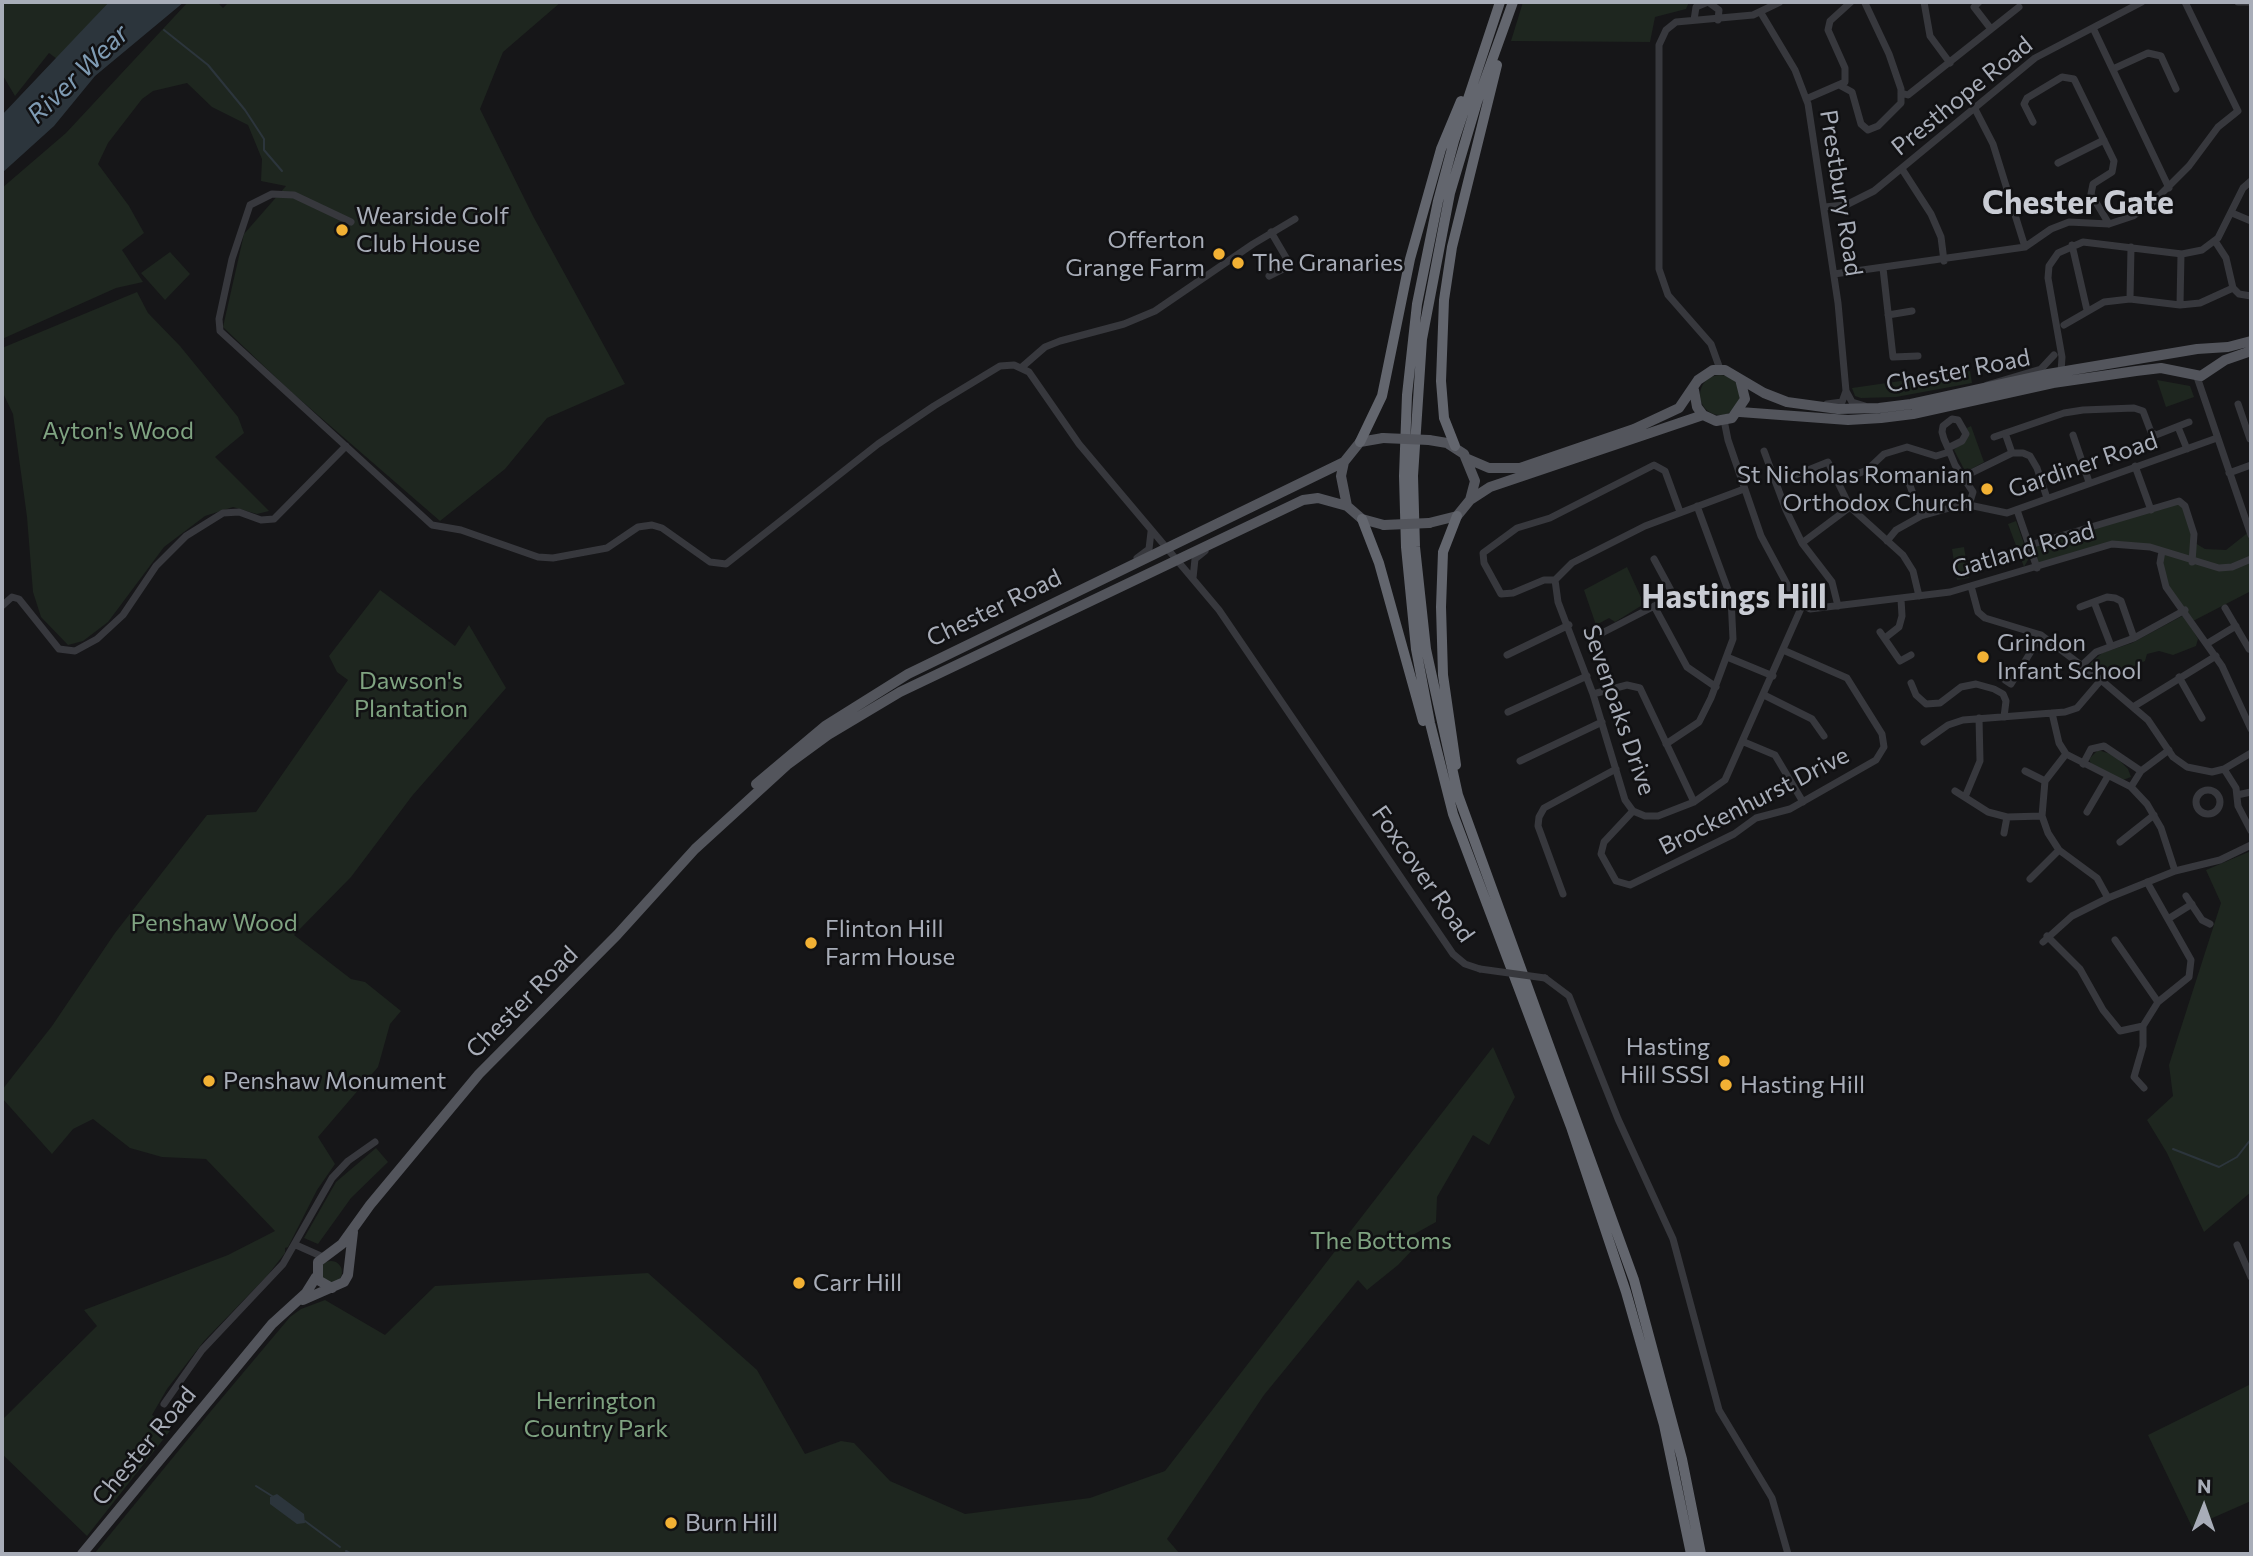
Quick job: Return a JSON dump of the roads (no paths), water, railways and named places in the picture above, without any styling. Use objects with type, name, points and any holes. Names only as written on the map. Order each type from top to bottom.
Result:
[{"type":"highway","points":[[1360,442],[1382,396],[1399,304],[1441,149],[1500,2]]},
{"type":"highway","points":[[1455,446],[1444,418],[1441,381],[1441,330],[1446,286],[1452,247],[1474,152],[1513,2]]},
{"type":"highway","points":[[1513,2],[1477,102],[1450,193],[1428,301],[1416,402],[1413,476],[1415,547],[1426,649],[1443,738],[1476,852],[1579,1121],[1634,1280],[1682,1459],[1701,1554]]},
{"type":"highway","points":[[1453,814],[1430,723],[1416,649],[1406,547],[1405,432],[1411,350],[1426,256],[1454,141],[1490,27]]},
{"type":"highway","points":[[1457,516],[1443,552],[1443,675],[1457,769],[1476,852]]},
{"type":"highway","points":[[1362,519],[1379,563],[1438,774],[1609,1237],[1664,1425],[1691,1554]]},
{"type":"main road","name":"Chester Road","points":[[1740,412],[1848,420],[1913,414],[2062,377],[2251,341]]},
{"type":"main road","points":[[2201,350],[2210,358],[2208,371]]},
{"type":"main road","points":[[2189,352],[2183,363],[2193,375],[2251,351]]},
{"type":"main road","points":[[1720,369],[1706,373],[1679,408],[1658,419],[1520,468],[1489,468],[1468,458],[1455,446],[1429,440],[1384,438],[1360,442],[1344,462],[1343,495],[1347,506],[1362,519],[1384,524],[1430,523],[1457,516],[1470,500],[1490,487],[1703,415],[1724,420],[1740,412],[1745,391],[1740,378]]},
{"type":"main road","name":"Chester Road","points":[[1720,369],[1764,393],[1804,405],[1838,409],[1911,404],[1980,388],[2062,377],[2151,369],[2193,375]]},
{"type":"main road","points":[[1694,390],[1697,407],[1703,415]]},
{"type":"main road","points":[[1468,458],[1475,481],[1470,500]]},
{"type":"main road","name":"Chester Road","points":[[348,1267],[353,1230],[370,1205],[479,1074],[617,935],[734,805],[782,760],[872,694],[958,648],[1344,462]]},
{"type":"main road","name":"Chester Road","points":[[698,845],[787,765],[874,706],[1303,500],[1318,498],[1347,506]]},
{"type":"main road","points":[[327,1256],[340,1257],[348,1267],[344,1282],[332,1288],[321,1284],[316,1272],[327,1256],[353,1230]]},
{"type":"main road","name":"Chester Road","points":[[82,1554],[272,1325],[297,1303],[316,1272]]},
{"type":"main road","name":"Chester Road","points":[[297,1303],[332,1288]]},
{"type":"street","points":[[1694,20],[1696,7],[1708,2],[1719,10],[1718,20]]},
{"type":"street","points":[[1720,369],[1711,344],[1668,295],[1659,269],[1659,45],[1665,30],[1676,22],[1718,20],[1761,13],[1780,2]]},
{"type":"street","points":[[1806,99],[1845,82],[1845,68],[1828,30],[1830,21],[1851,2]]},
{"type":"street","points":[[1924,2],[1930,36],[1950,63]]},
{"type":"street","points":[[1979,2],[1974,7],[1992,29]]},
{"type":"street","name":"Presthope Road","points":[[1824,207],[1846,205],[1874,191],[2035,58],[2142,2]]},
{"type":"street","points":[[1834,274],[1944,261],[2025,247],[2051,229],[2069,222],[2109,224],[2133,215],[2169,188],[2218,127],[2238,111],[2185,2]]},
{"type":"street","points":[[2238,2],[2251,2]]},
{"type":"street","points":[[1841,86],[1852,92],[1861,124],[1868,130],[1896,111],[1902,103],[1889,54],[1865,3]]},
{"type":"street","points":[[1901,93],[1908,95],[2020,7]]},
{"type":"street","name":"Prestbury Road","points":[[1761,13],[1795,70],[1806,99],[1834,274],[1846,391]]},
{"type":"street","points":[[2093,28],[2169,188]]},
{"type":"street","points":[[2113,69],[2148,53],[2161,56],[2176,89]]},
{"type":"street","points":[[2033,122],[2024,104],[2026,98],[2062,77],[2074,79],[2114,161],[2112,172],[2093,184],[2091,194],[2109,224]]},
{"type":"street","points":[[1975,109],[1993,144],[2025,247]]},
{"type":"street","points":[[2058,163],[2104,140]]},
{"type":"street","points":[[1902,169],[1931,214],[1941,237],[1944,261]]},
{"type":"street","points":[[2062,377],[2063,367],[2048,278],[2049,265],[2058,253],[2072,245],[2096,242],[2181,254],[2202,250],[2215,241],[2243,188],[2251,181]]},
{"type":"street","points":[[351,222],[304,197],[284,193],[260,198],[250,205],[242,220],[219,328],[427,521],[438,527],[461,530],[547,558],[607,548],[638,527],[652,525],[662,528],[710,562],[726,564],[878,444],[1000,366],[1022,367],[1045,347],[1124,324],[1155,311],[1224,262],[1295,219]]},
{"type":"street","points":[[2232,213],[2251,222]]},
{"type":"street","points":[[1269,276],[1283,268],[1287,261],[1271,232]]},
{"type":"street","points":[[2215,241],[2226,258],[2234,288],[2239,294],[2251,296]]},
{"type":"street","points":[[2072,245],[2087,310]]},
{"type":"street","points":[[2130,299],[2131,247]]},
{"type":"street","points":[[2180,305],[2181,254]]},
{"type":"street","points":[[1883,268],[1893,357],[1918,356]]},
{"type":"street","points":[[2064,325],[2104,302],[2130,299],[2180,305],[2200,303],[2234,288]]},
{"type":"street","points":[[1888,315],[1912,312]]},
{"type":"street","points":[[2057,338],[2054,355],[2056,369],[2062,377]]},
{"type":"street","points":[[1980,388],[1998,379],[2041,369],[2054,355]]},
{"type":"street","name":"Foxcover Road","points":[[1022,367],[1035,378],[1079,444],[1219,610],[1453,954],[1465,964],[1480,969],[1545,978],[1569,996],[1623,1130],[1665,1219],[1684,1272],[1707,1376],[1719,1410],[1772,1498],[1788,1554]]},
{"type":"street","points":[[2193,375],[2251,534]]},
{"type":"street","points":[[1804,405],[1838,403],[1844,398],[1846,391]]},
{"type":"street","points":[[1846,391],[1852,402],[1879,408]]},
{"type":"street","points":[[2238,404],[2249,429],[2250,439]]},
{"type":"street","points":[[1994,437],[2064,413],[2134,408],[2143,411],[2151,432],[2156,435],[2189,422]]},
{"type":"street","points":[[1724,420],[1761,536],[1796,601],[1802,606]]},
{"type":"street","points":[[2178,426],[2187,449]]},
{"type":"street","points":[[2005,433],[2012,453]]},
{"type":"street","points":[[2073,435],[2089,482]]},
{"type":"street","name":"Gardiner Road","points":[[1887,541],[1896,530],[1921,516],[1957,505],[1969,505],[1995,513],[2017,510],[2217,438]]},
{"type":"street","points":[[2,606],[12,597],[19,599],[59,649],[75,651],[97,639],[123,615],[156,566],[186,536],[223,513],[239,512],[261,520],[274,519],[346,446]]},
{"type":"street","points":[[1836,482],[1867,470],[1884,454],[1907,447],[1936,456],[1948,450],[1972,492],[1969,505]]},
{"type":"street","points":[[1764,451],[1802,543],[1832,582],[1838,606]]},
{"type":"street","points":[[1965,476],[2012,453],[2029,456],[2047,498]]},
{"type":"street","points":[[1776,483],[1828,462],[1850,507],[1903,555],[1913,571],[1919,596]]},
{"type":"street","points":[[1680,512],[1665,471],[1654,465],[1550,518],[1517,527],[1483,553],[1484,563],[1502,594],[1513,593],[1544,579],[1556,580],[1572,563],[1645,526],[1744,489]]},
{"type":"street","points":[[2229,473],[2251,465]]},
{"type":"street","points":[[2135,466],[2151,510]]},
{"type":"street","points":[[1908,480],[1921,516]]},
{"type":"street","points":[[2030,545],[2179,501],[2185,506],[2194,534],[2192,562]]},
{"type":"street","points":[[1666,744],[1699,722],[1727,657],[1734,626],[1731,598],[1698,506]]},
{"type":"street","points":[[1802,543],[1850,507]]},
{"type":"street","points":[[2017,510],[2037,568]]},
{"type":"street","points":[[1088,586],[1146,553],[1152,532]]},
{"type":"street","points":[[1194,581],[1192,568],[1195,559],[1236,532]]},
{"type":"street","name":"Gatland Road","points":[[1802,606],[1810,609],[1901,599],[1971,586],[2112,544],[2132,543],[2218,568],[2232,567],[2251,559]]},
{"type":"street","points":[[2162,551],[2161,575],[2166,587],[2216,656],[2251,729]]},
{"type":"street","points":[[1602,633],[1674,596],[1654,559]]},
{"type":"street","name":"Sevenoaks Drive","points":[[1556,580],[1558,602],[1587,676],[1625,800],[1633,811],[1645,816],[1658,816],[1694,802],[1725,780],[1802,606]]},
{"type":"street","points":[[1971,586],[1978,612],[1989,622],[2041,635],[2148,720],[2169,750],[2187,767],[2211,772],[2224,769],[2251,753]]},
{"type":"street","points":[[2080,607],[2107,597],[2121,601],[2134,638]]},
{"type":"street","points":[[1901,599],[1902,616],[1899,627],[1882,635],[1900,661],[1911,655]]},
{"type":"street","points":[[2094,602],[2111,646]]},
{"type":"street","points":[[1654,606],[1687,667],[1716,687]]},
{"type":"street","points":[[2225,608],[2249,649]]},
{"type":"street","points":[[2081,666],[2096,652],[2134,638],[2185,610]]},
{"type":"street","points":[[1507,655],[1569,625]]},
{"type":"street","points":[[2208,643],[2235,626]]},
{"type":"street","points":[[2005,680],[2011,684],[2041,635]]},
{"type":"street","name":"Brockenhurst Drive","points":[[1633,811],[1604,842],[1601,854],[1616,881],[1630,884],[1734,834],[1756,818],[1790,809],[1876,760],[1884,747],[1882,734],[1847,678],[1783,650]]},
{"type":"street","points":[[2133,707],[2216,656]]},
{"type":"street","points":[[1727,657],[1773,676]]},
{"type":"street","points":[[1508,712],[1587,676]]},
{"type":"street","points":[[2179,677],[2202,718]]},
{"type":"street","points":[[1924,742],[1948,725],[1979,718],[2052,713],[2077,708],[2101,680]]},
{"type":"street","points":[[1911,683],[1916,695],[1926,704],[1940,703],[1961,687],[1976,684],[2003,694],[2006,701],[2004,717]]},
{"type":"street","points":[[1593,694],[1627,685],[1640,688],[1694,802]]},
{"type":"street","points":[[1764,695],[1812,719],[1824,736]]},
{"type":"street","points":[[1923,715],[1926,704]]},
{"type":"street","points":[[2052,713],[2059,743],[2066,754],[2131,787],[2154,815],[2166,840],[2175,871]]},
{"type":"street","points":[[1965,797],[1980,761],[1979,718]]},
{"type":"street","points":[[1520,761],[1602,722]]},
{"type":"street","points":[[1744,742],[1775,755],[1803,802]]},
{"type":"street","points":[[2083,764],[2091,749],[2104,746],[2141,771]]},
{"type":"street","points":[[2131,787],[2141,771],[2169,750]]},
{"type":"street","points":[[2066,754],[2045,780],[2042,816],[2048,833],[2059,850],[2097,878],[2108,898]]},
{"type":"street","points":[[1563,894],[1538,826],[1539,817],[1544,808],[1616,769]]},
{"type":"street","points":[[2224,769],[2251,831]]},
{"type":"street","points":[[2025,771],[2045,780]]},
{"type":"street","points":[[2087,812],[2108,776]]},
{"type":"street","points":[[1955,791],[1988,812],[2007,817],[2042,816]]},
{"type":"street","points":[[2237,795],[2251,792]]},
{"type":"street","points":[[2219,804],[2238,806]]},
{"type":"street","points":[[2120,842],[2154,815]]},
{"type":"street","points":[[2004,833],[2007,817]]},
{"type":"street","points":[[2143,1026],[2120,1031],[2103,1010],[2080,969],[2045,939],[2072,916],[2108,898],[2175,871],[2220,860],[2251,845]]},
{"type":"street","points":[[2030,879],[2059,850]]},
{"type":"street","points":[[2144,1088],[2134,1077],[2143,1046],[2143,1026],[2158,1002],[2189,977],[2191,960],[2147,882]]},
{"type":"street","points":[[2186,896],[2202,920],[2210,924]]},
{"type":"street","points":[[2168,919],[2192,904]]},
{"type":"street","points":[[2115,940],[2158,1002]]},
{"type":"street","points":[[164,1404],[190,1364],[300,1247],[332,1178],[348,1161],[375,1142]]},
{"type":"street","points":[[2236,1245],[2251,1277]]},
{"type":"street","points":[[300,1247],[327,1256]]},
{"type":"street","points":[[300,1247],[316,1272]]},
{"type":"water","name":"River Wear","points":[[109,2],[184,2],[95,76],[54,126],[2,173],[2,115]]},
{"type":"water","points":[[277,1494],[304,1514],[305,1523],[297,1524],[270,1504],[270,1497]]},
{"type":"waterway","points":[[164,30],[208,65],[245,110],[264,139],[264,150],[282,171]]},
{"type":"waterway","points":[[2173,1149],[2219,1167],[2237,1157],[2251,1139]]},
{"type":"waterway","points":[[256,1486],[272,1496]]},
{"type":"waterway","points":[[305,1521],[340,1547]]},
{"type":"waterway","points":[[346,1551],[352,1554]]},
{"type":"place","name":"Wearside Golf Club House","points":[[342,230]]},
{"type":"place","name":"Offerton Grange Farm","points":[[1219,254]]},
{"type":"place","name":"The Granaries","points":[[1238,263]]},
{"type":"place","name":"St Nicholas Romanian Orthodox Church","points":[[1987,489]]},
{"type":"place","name":"Grindon Infant School","points":[[1983,657]]},
{"type":"place","name":"Flinton Hill Farm House","points":[[811,943]]},
{"type":"place","name":"Hasting Hill SSSI","points":[[1724,1061]]},
{"type":"place","name":"Penshaw Monument","points":[[209,1081]]},
{"type":"place","name":"Hasting Hill","points":[[1726,1085]]},
{"type":"place","name":"Carr Hill","points":[[799,1283]]},
{"type":"place","name":"Burn Hill","points":[[671,1523]]},
{"type":"district","name":"Chester Gate","points":[[2078,203]]},
{"type":"district","name":"Hastings Hill","points":[[1734,597]]},
{"type":"park label","name":"Ayton's Wood","points":[[118,431]]},
{"type":"park label","name":"Dawson's Plantation","points":[[411,695]]},
{"type":"park label","name":"Penshaw Wood","points":[[214,923]]},
{"type":"park label","name":"The Bottoms","points":[[1381,1241]]},
{"type":"park label","name":"Herrington Country Park","points":[[596,1415]]}]
